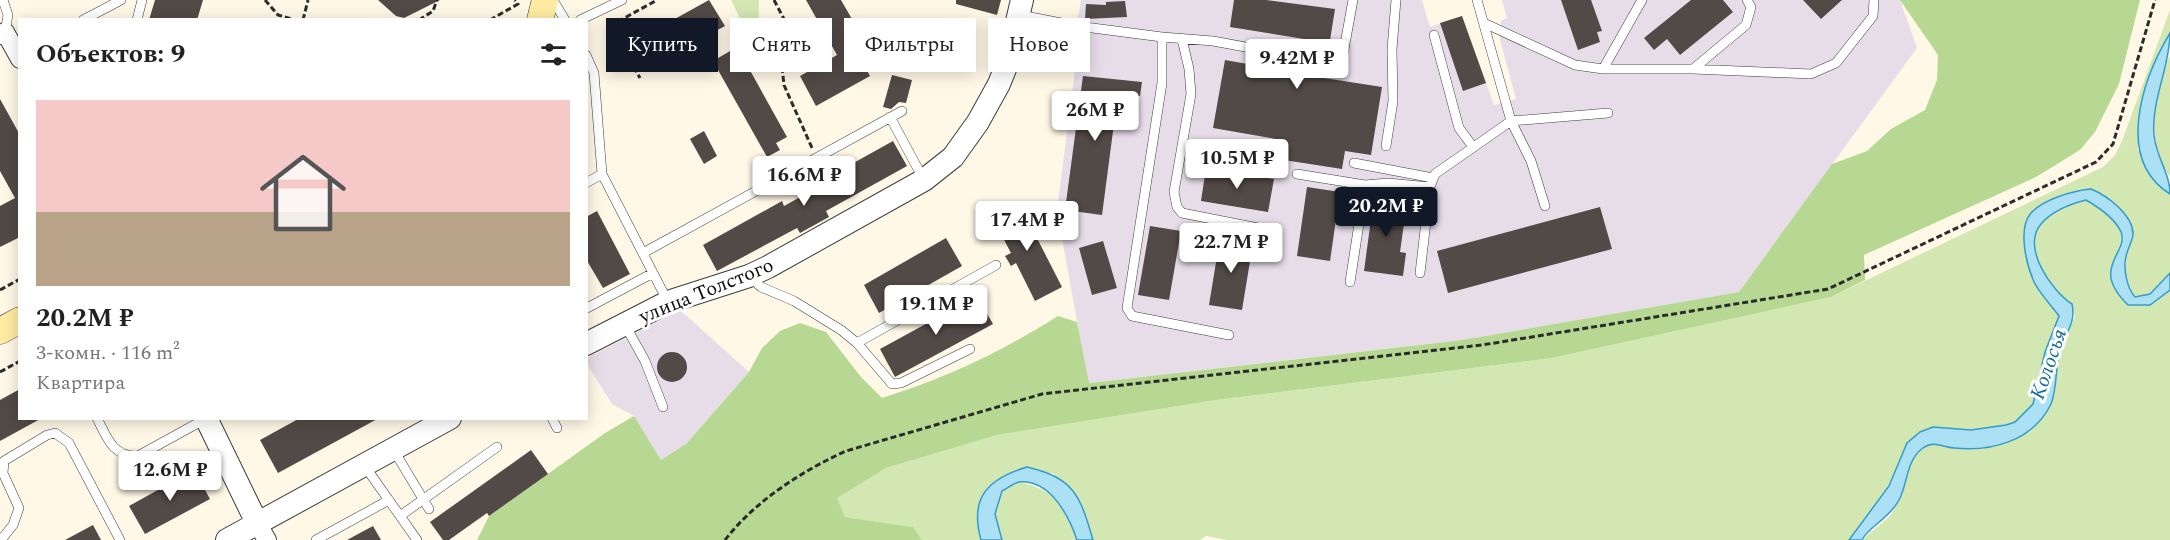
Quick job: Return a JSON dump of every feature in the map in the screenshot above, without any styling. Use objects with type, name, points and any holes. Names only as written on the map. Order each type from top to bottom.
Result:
[{"type":"main road","points":[[0,331],[18,321]]},
{"type":"street","name":"улица Толстого","points":[[588,343],[668,302],[749,276],[924,180],[953,157],[988,106],[1007,64],[1020,7]]},
{"type":"street","points":[[2,33],[18,54]]},
{"type":"street","points":[[206,420],[262,532]]},
{"type":"street","points":[[227,540],[262,532],[364,465],[446,420]]},
{"type":"lane","points":[[2,33],[8,15],[3,0]]},
{"type":"lane","points":[[87,18],[121,0]]},
{"type":"lane","points":[[138,18],[142,0]]},
{"type":"lane","points":[[585,18],[622,0]]},
{"type":"lane","points":[[1340,71],[1353,0]]},
{"type":"lane","points":[[1386,146],[1393,101],[1392,49],[1396,0]]},
{"type":"lane","points":[[1477,0],[1511,121],[1530,161],[1545,206]]},
{"type":"lane","points":[[1603,69],[1642,0]]},
{"type":"lane","points":[[1693,69],[1746,25],[1751,7],[1747,0]]},
{"type":"lane","points":[[1484,23],[1575,65],[1603,69],[1693,69],[1811,74],[1836,63],[1874,16],[1874,0]]},
{"type":"lane","points":[[1020,7],[1077,26],[1213,41],[1283,54]]},
{"type":"lane","points":[[1434,35],[1459,128],[1473,147]]},
{"type":"lane","points":[[1162,37],[1162,83],[1127,308],[1132,316],[1229,335]]},
{"type":"lane","points":[[1182,39],[1189,69],[1191,94],[1174,192],[1177,207],[1182,213],[1258,228]]},
{"type":"lane","points":[[588,60],[594,73],[602,174],[668,302]]},
{"type":"lane","points":[[643,253],[902,111]]},
{"type":"lane","points":[[1420,273],[1431,183],[1438,170],[1511,121],[1608,113]]},
{"type":"lane","points":[[890,117],[924,180]]},
{"type":"lane","points":[[1183,144],[1264,158]]},
{"type":"lane","points":[[1354,164],[1431,183]]},
{"type":"lane","points":[[588,182],[602,174]]},
{"type":"lane","points":[[1297,174],[1365,185],[1431,183]]},
{"type":"lane","points":[[1350,282],[1365,185]]},
{"type":"lane","points":[[857,343],[996,266]]},
{"type":"lane","points":[[588,307],[653,273]]},
{"type":"lane","points":[[749,276],[761,287],[794,301],[857,343],[892,384],[901,383],[970,349]]},
{"type":"lane","points":[[624,323],[645,361],[663,407]]},
{"type":"lane","points":[[98,420],[113,449],[126,457],[138,456],[204,420]]},
{"type":"lane","points":[[553,420],[557,428]]},
{"type":"lane","points":[[1,540],[13,525],[19,508],[3,473],[4,461],[46,435],[55,433],[69,443],[120,540]]},
{"type":"lane","points":[[400,516],[422,498],[497,447]]},
{"type":"lane","points":[[393,449],[429,509]]},
{"type":"lane","points":[[364,465],[417,540]]},
{"type":"lane","points":[[316,540],[389,500]]},
{"type":"path","points":[[265,0],[278,15],[288,18]]},
{"type":"path","points":[[304,18],[308,0]]},
{"type":"path","points":[[422,18],[434,11],[437,0]]},
{"type":"path","points":[[494,18],[518,4],[515,0]]},
{"type":"path","points":[[624,18],[657,0]]},
{"type":"path","points":[[774,0],[783,18]]},
{"type":"path","points":[[725,540],[750,512],[825,460],[846,451],[1033,396],[1500,342],[1840,285],[2096,162],[2107,153],[2113,144],[2155,0]]},
{"type":"path","points":[[602,11],[606,18]]},
{"type":"path","points":[[637,72],[640,78]]},
{"type":"path","points":[[783,72],[784,85],[817,158]]},
{"type":"path","points":[[0,290],[18,280]]},
{"type":"path","points":[[0,372],[18,362]]},
{"type":"shaded area","points":[[1081,0],[1422,0],[1430,27],[1462,16],[1494,105],[1516,99],[1500,40],[1501,21],[1507,18],[1502,0],[1900,0],[1917,48],[1739,292],[1462,340],[1088,383],[1057,210],[1075,72],[1090,72],[1090,18],[1078,18]]},
{"type":"shaded area","points":[[680,310],[749,372],[687,443],[661,460],[634,416],[612,404],[588,366],[588,357]]},
{"type":"green space","points":[[731,0],[759,0],[759,18],[740,18]]},
{"type":"green space","points":[[1900,0],[2140,0],[2119,84],[2095,132],[2080,150],[2036,177],[1864,255],[1865,280],[1831,297],[1552,358],[1216,400],[997,435],[886,468],[837,498],[845,517],[913,527],[922,540],[477,540],[489,516],[605,433],[634,416],[661,460],[687,443],[749,372],[762,348],[780,331],[800,323],[826,332],[861,377],[882,398],[929,382],[973,363],[1058,316],[1077,322],[1089,383],[1462,340],[1739,292],[1832,164],[1867,151],[1891,129],[1925,110],[1937,80],[1938,55]]},
{"type":"green space","points":[[2170,10],[2170,33],[2160,49],[2138,149],[2151,177],[2170,194],[2170,273],[2149,294],[2135,297],[2127,283],[2126,275],[2128,251],[2133,235],[2103,193],[2030,214],[2035,283],[2059,316],[2045,352],[2034,404],[2015,422],[2006,425],[1971,430],[1933,427],[1907,443],[1889,486],[1849,540],[1227,540],[1206,536],[1200,540],[1093,540],[1086,516],[1053,473],[988,486],[978,512],[981,540],[922,540],[913,527],[845,517],[836,498],[886,468],[997,435],[1216,400],[1552,358],[1831,297],[2103,167],[2115,155],[2122,141]]},
{"type":"green space","points":[[2170,55],[2170,177],[2157,149],[2154,116],[2159,83]]},
{"type":"green space","points":[[2086,200],[2114,221],[2121,233],[2111,267],[2128,305],[2170,290],[2170,540],[1862,540],[1890,516],[1900,498],[1912,460],[1924,447],[1937,443],[1952,448],[2030,432],[2051,404],[2060,347],[2075,317],[2072,304],[2056,289],[2041,268],[2035,245],[2036,234],[2041,224],[2050,215]]},
{"type":"green space","points":[[1018,482],[1049,494],[1063,509],[1077,540],[1002,540],[995,514],[1002,491]]},
{"type":"water","points":[[2170,33],[2167,58],[2155,109],[2154,135],[2157,151],[2168,179],[2170,194],[2153,179],[2143,160],[2138,140],[2143,94],[2160,51]]},
{"type":"water","name":"Колосья","points":[[2091,189],[2118,207],[2129,220],[2133,235],[2127,254],[2125,273],[2135,297],[2150,294],[2170,273],[2170,290],[2150,305],[2128,305],[2117,292],[2112,281],[2111,271],[2122,240],[2121,232],[2115,222],[2086,200],[2050,215],[2041,224],[2036,234],[2037,256],[2048,279],[2072,304],[2073,312],[2071,325],[2058,359],[2053,399],[2043,417],[2022,435],[1996,446],[1968,449],[1934,444],[1923,448],[1913,459],[1895,507],[1862,540],[1849,540],[1889,486],[1907,443],[1920,432],[1933,427],[1971,430],[2006,425],[2015,422],[2033,404],[2045,352],[2059,316],[2039,291],[2031,275],[2024,238],[2027,220],[2037,208],[2051,200]]},
{"type":"water","points":[[1027,467],[1055,477],[1073,491],[1084,511],[1093,540],[1077,540],[1069,520],[1049,493],[1040,486],[1019,482],[1002,491],[995,514],[1002,540],[981,540],[978,512],[985,492],[1002,477]]},
{"type":"building","points":[[155,0],[203,0],[198,18],[150,18]]},
{"type":"building","points":[[378,0],[440,0],[404,18],[396,16]]},
{"type":"building","points":[[709,0],[725,26],[718,30],[718,18],[677,18]]},
{"type":"building","points":[[806,0],[841,0],[851,18],[844,18],[844,72],[868,72],[870,76],[816,106],[800,76],[807,72],[832,72],[832,58],[837,55],[832,46],[832,18],[816,18]]},
{"type":"building","points":[[956,0],[1001,0],[997,15],[956,4]]},
{"type":"building","points":[[1234,0],[1266,0],[1335,9],[1324,78],[1382,87],[1371,155],[1345,151],[1342,169],[1284,160],[1287,141],[1213,128],[1225,60],[1298,73],[1304,39],[1230,27]]},
{"type":"building","points":[[1561,0],[1591,0],[1602,31],[1597,32],[1600,42],[1578,50]]},
{"type":"building","points":[[1691,0],[1723,0],[1733,12],[1680,55],[1667,39],[1654,50],[1644,38]]},
{"type":"building","points":[[1803,0],[1842,0],[1821,19]]},
{"type":"building","points":[[1125,1],[1127,17],[1085,18],[1086,4],[1106,5],[1106,2]]},
{"type":"building","points":[[1462,16],[1486,83],[1463,91],[1440,23]]},
{"type":"building","points":[[730,51],[730,72],[751,72],[787,137],[776,143],[780,150],[767,157],[718,70],[718,58]]},
{"type":"building","points":[[892,75],[912,80],[906,103],[899,102],[891,109],[883,107]]},
{"type":"building","points":[[1083,76],[1142,82],[1140,96],[1118,93],[1102,215],[1065,210]]},
{"type":"building","points":[[0,99],[18,131],[18,238],[0,247],[0,206],[15,198],[0,171]]},
{"type":"building","points":[[704,131],[717,156],[704,164],[690,139]]},
{"type":"building","points":[[893,141],[907,166],[826,211],[829,217],[800,233],[797,228],[717,271],[703,245],[782,201],[784,206],[813,190],[812,186]]},
{"type":"building","points":[[1206,168],[1274,179],[1268,212],[1201,201]]},
{"type":"building","points":[[1307,187],[1340,192],[1330,261],[1297,256]]},
{"type":"building","points":[[1374,197],[1407,202],[1400,252],[1406,253],[1403,276],[1364,271]]},
{"type":"building","points":[[1019,203],[1062,287],[1035,301],[1016,263],[1011,266],[1005,256],[1011,253],[992,217]]},
{"type":"building","points":[[1600,207],[1612,249],[1448,293],[1437,251]]},
{"type":"building","points":[[597,211],[630,274],[603,288],[588,262],[588,216]]},
{"type":"building","points":[[1150,226],[1181,231],[1169,300],[1138,295]]},
{"type":"building","points":[[946,238],[962,266],[879,313],[864,285]]},
{"type":"building","points":[[1220,238],[1253,243],[1242,310],[1209,305]]},
{"type":"building","points":[[1103,241],[1117,288],[1092,295],[1079,248]]},
{"type":"building","points":[[977,296],[993,324],[895,377],[880,349]]},
{"type":"building","points":[[672,352],[683,356],[687,367],[683,378],[672,382],[661,378],[657,367],[661,356]]},
{"type":"building","points":[[18,390],[18,420],[38,420],[0,441],[0,400]]},
{"type":"building","points":[[296,420],[375,420],[278,473],[260,440]]},
{"type":"building","points":[[531,450],[548,474],[489,516],[487,513],[449,540],[443,540],[430,522]]},
{"type":"building","points":[[194,470],[210,499],[145,534],[129,506]]},
{"type":"building","points":[[93,525],[101,540],[65,540]]},
{"type":"building","points":[[373,526],[381,540],[347,540]]}]
